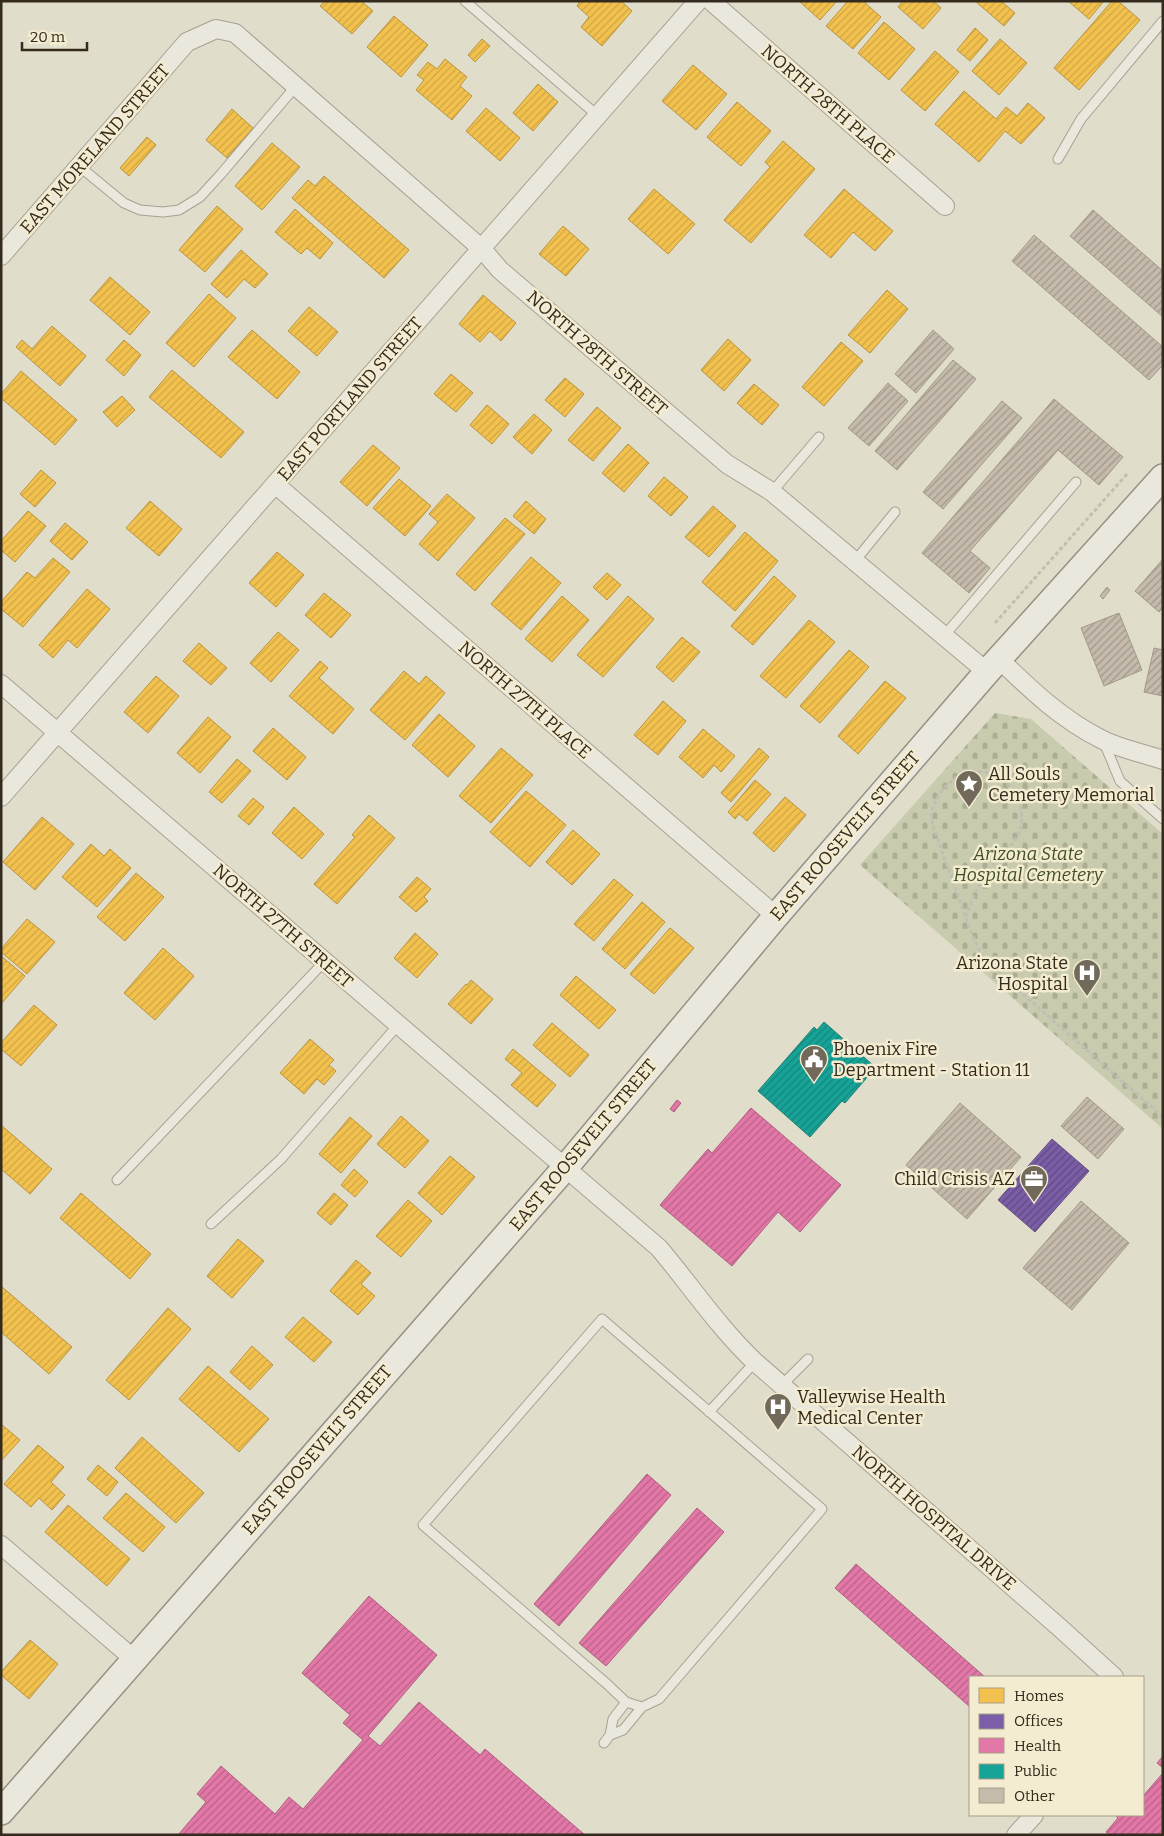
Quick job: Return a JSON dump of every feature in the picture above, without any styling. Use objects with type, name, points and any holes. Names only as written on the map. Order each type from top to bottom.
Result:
[{"type":"street","name":"EAST PORTLAND STREET","points":[[1,797],[698,1]]},
{"type":"street","name":"NORTH 28TH PLACE","points":[[711,1],[945,206]]},
{"type":"street","name":"NORTH 28TH STREET","points":[[216,29],[235,33],[482,249],[500,270],[727,464],[772,492],[944,636],[993,665],[1037,695],[1070,722],[1103,740],[1163,760]]},
{"type":"street","name":"EAST MORELAND STREET","points":[[1,256],[187,42],[216,29]]},
{"type":"street","name":"EAST ROOSEVELT STREET","points":[[1,1812],[565,1168],[776,916],[993,665],[1163,477]]},
{"type":"street","name":"NORTH 27TH PLACE","points":[[275,484],[776,916]]},
{"type":"street","name":"NORTH 27TH STREET","points":[[1,684],[565,1168]]},
{"type":"street","name":"NORTH HOSPITAL DRIVE","points":[[565,1168],[658,1248],[684,1278],[734,1343],[1113,1676]]},
{"type":"street","points":[[1,1545],[135,1660]]},
{"type":"street","points":[[1016,1835],[1033,1816]]},
{"type":"lane","points":[[465,1],[598,116]]},
{"type":"lane","points":[[1058,159],[1081,119],[1163,21]]},
{"type":"lane","points":[[79,166],[124,203],[140,210],[163,212],[179,210],[200,197],[296,86]]},
{"type":"lane","points":[[772,492],[819,437]]},
{"type":"lane","points":[[944,636],[1076,482]]},
{"type":"lane","points":[[855,562],[895,512]]},
{"type":"lane","points":[[1103,740],[1120,781],[1163,820]]},
{"type":"lane","points":[[117,1180],[324,961]]},
{"type":"lane","points":[[211,1224],[281,1159],[398,1025]]},
{"type":"lane","points":[[610,1735],[623,1730],[642,1707],[659,1699],[822,1509],[602,1319],[423,1525],[626,1702],[642,1707]]},
{"type":"lane","points":[[782,1386],[808,1358]]},
{"type":"lane","points":[[709,1412],[755,1362]]},
{"type":"lane","points":[[604,1743],[610,1735],[613,1719],[626,1702]]},
{"type":"path","points":[[995,623],[1128,473]]},
{"type":"path","points":[[966,916],[978,888],[1020,830],[1021,818],[1020,804],[1016,794],[1006,781],[987,772],[975,770],[948,782],[931,813],[933,826],[966,916],[981,954],[989,964],[1163,1117]]},
{"type":"green space","name":"Arizona State Hospital Cemetery","points":[[995,713],[1031,719],[1163,834],[1163,1129],[860,865]]},
{"type":"building: Homes","points":[[325,1],[361,1],[373,11],[352,34],[320,6]]},
{"type":"building: Homes","points":[[580,1],[621,1],[632,11],[602,46],[581,27],[589,17],[577,6]]},
{"type":"building: Homes","points":[[799,1],[837,1],[820,20]]},
{"type":"building: Homes","points":[[848,1],[863,1],[881,17],[853,49],[826,26]]},
{"type":"building: Homes","points":[[903,1],[933,1],[941,8],[923,29],[898,7]]},
{"type":"building: Homes","points":[[975,1],[1001,1],[1015,13],[1004,26]]},
{"type":"building: Homes","points":[[1068,1],[1104,1],[1089,19]]},
{"type":"building: Homes","points":[[1112,1],[1118,1],[1140,20],[1079,90],[1054,68]]},
{"type":"building: Homes","points":[[394,16],[428,45],[401,77],[367,47]]},
{"type":"building: Homes","points":[[884,22],[915,49],[889,80],[858,53]]},
{"type":"building: Homes","points":[[975,28],[988,40],[970,61],[957,50]]},
{"type":"building: Homes","points":[[482,39],[490,46],[475,62],[468,55]]},
{"type":"building: Homes","points":[[1000,39],[1027,63],[999,95],[972,71]]},
{"type":"building: Homes","points":[[935,51],[959,72],[925,111],[901,90]]},
{"type":"building: Homes","points":[[445,59],[467,77],[460,86],[472,96],[452,120],[416,90],[424,80],[417,75],[428,62],[437,69]]},
{"type":"building: Homes","points":[[693,65],[727,94],[696,130],[662,101]]},
{"type":"building: Homes","points":[[538,84],[558,102],[533,131],[513,113]]},
{"type":"building: Homes","points":[[964,91],[996,119],[1006,107],[1017,116],[1028,103],[1045,118],[1021,144],[1005,131],[979,162],[935,124]]},
{"type":"building: Homes","points":[[737,102],[771,131],[741,166],[707,137]]},
{"type":"building: Homes","points":[[486,108],[520,138],[500,161],[466,131]]},
{"type":"building: Homes","points":[[232,109],[253,128],[227,158],[206,140]]},
{"type":"building: Homes","points":[[147,137],[156,145],[129,176],[120,168]]},
{"type":"building: Homes","points":[[783,141],[815,169],[751,243],[724,220],[770,167],[765,162]]},
{"type":"building: Homes","points":[[272,143],[300,167],[262,210],[235,186]]},
{"type":"building: Homes","points":[[324,176],[409,250],[384,278],[292,198],[308,180],[315,186]]},
{"type":"building: Homes","points":[[654,189],[695,224],[668,254],[628,219]]},
{"type":"building: Homes","points":[[844,189],[893,231],[875,251],[853,232],[831,258],[804,235]]},
{"type":"building: Homes","points":[[217,206],[243,229],[205,272],[179,250]]},
{"type":"building: Homes","points":[[295,209],[333,243],[320,259],[307,248],[301,254],[275,232]]},
{"type":"building: Homes","points":[[563,226],[589,249],[566,276],[539,254]]},
{"type":"building: Homes","points":[[241,250],[268,274],[255,288],[244,279],[227,298],[211,284]]},
{"type":"building: Homes","points":[[110,277],[150,312],[130,335],[90,300]]},
{"type":"building: Homes","points":[[887,290],[908,309],[870,353],[848,335]]},
{"type":"building: Homes","points":[[209,294],[236,318],[194,367],[166,343]]},
{"type":"building: Homes","points":[[483,295],[516,323],[501,341],[490,331],[480,342],[459,324]]},
{"type":"building: Homes","points":[[309,307],[338,332],[317,356],[288,331]]},
{"type":"building: Homes","points":[[52,326],[86,356],[60,386],[16,347],[22,340],[32,349]]},
{"type":"building: Homes","points":[[252,330],[300,372],[277,399],[228,357]]},
{"type":"building: Homes","points":[[728,339],[751,360],[724,391],[701,370]]},
{"type":"building: Homes","points":[[124,340],[141,355],[124,376],[106,360]]},
{"type":"building: Homes","points":[[841,342],[863,361],[824,406],[802,387]]},
{"type":"building: Homes","points":[[172,370],[244,432],[221,458],[149,397]]},
{"type":"building: Homes","points":[[21,371],[77,420],[55,445],[1,398],[1,394]]},
{"type":"building: Homes","points":[[451,374],[473,393],[456,412],[434,394]]},
{"type":"building: Homes","points":[[565,378],[584,394],[565,417],[545,400]]},
{"type":"building: Homes","points":[[754,384],[779,405],[762,425],[737,403]]},
{"type":"building: Homes","points":[[122,396],[135,410],[117,427],[103,412]]},
{"type":"building: Homes","points":[[487,405],[509,424],[492,444],[470,425]]},
{"type":"building: Homes","points":[[597,407],[621,428],[593,461],[568,440]]},
{"type":"building: Homes","points":[[534,414],[552,430],[532,454],[513,437]]},
{"type":"building: Homes","points":[[628,444],[649,463],[624,492],[602,473]]},
{"type":"building: Homes","points":[[373,445],[400,468],[367,506],[340,482]]},
{"type":"building: Homes","points":[[41,470],[56,483],[35,507],[20,494]]},
{"type":"building: Homes","points":[[664,477],[688,497],[671,516],[648,496]]},
{"type":"building: Homes","points":[[399,479],[431,506],[405,536],[373,508]]},
{"type":"building: Homes","points":[[447,494],[475,518],[438,561],[419,544],[438,522],[429,514]]},
{"type":"building: Homes","points":[[150,501],[182,529],[159,556],[126,528]]},
{"type":"building: Homes","points":[[526,501],[546,519],[534,534],[513,516]]},
{"type":"building: Homes","points":[[713,506],[736,526],[709,557],[685,537]]},
{"type":"building: Homes","points":[[28,511],[46,526],[15,562],[1,550],[1,541]]},
{"type":"building: Homes","points":[[505,518],[525,534],[475,591],[456,574]]},
{"type":"building: Homes","points":[[65,523],[88,542],[72,560],[50,541]]},
{"type":"building: Homes","points":[[745,532],[778,561],[735,611],[702,582]]},
{"type":"building: Homes","points":[[277,552],[304,575],[276,607],[249,583]]},
{"type":"building: Homes","points":[[531,557],[561,583],[521,630],[491,604]]},
{"type":"building: Homes","points":[[53,558],[70,572],[23,627],[1,609],[1,602],[27,572],[35,578]]},
{"type":"building: Homes","points":[[607,573],[621,585],[607,600],[593,587]]},
{"type":"building: Homes","points":[[774,576],[796,596],[753,645],[731,626]]},
{"type":"building: Homes","points":[[87,589],[110,609],[77,648],[68,640],[53,658],[39,645]]},
{"type":"building: Homes","points":[[324,593],[351,615],[331,638],[305,615]]},
{"type":"building: Homes","points":[[562,596],[589,620],[552,662],[525,639]]},
{"type":"building: Homes","points":[[628,596],[654,619],[603,677],[577,655]]},
{"type":"building: Homes","points":[[809,620],[835,642],[786,698],[760,676]]},
{"type":"building: Homes","points":[[278,632],[299,650],[271,682],[250,663]]},
{"type":"building: Homes","points":[[682,637],[700,652],[673,682],[656,667]]},
{"type":"building: Homes","points":[[199,643],[227,668],[211,685],[183,661]]},
{"type":"building: Homes","points":[[849,650],[869,667],[820,723],[800,706]]},
{"type":"building: Homes","points":[[320,661],[328,668],[319,678],[354,709],[333,734],[289,696]]},
{"type":"building: Homes","points":[[404,671],[419,684],[426,676],[445,693],[405,740],[370,710]]},
{"type":"building: Homes","points":[[156,676],[179,696],[148,733],[124,712]]},
{"type":"building: Homes","points":[[885,681],[906,698],[858,754],[838,736]]},
{"type":"building: Homes","points":[[663,701],[686,721],[658,755],[634,735]]},
{"type":"building: Homes","points":[[439,714],[475,746],[448,777],[412,745]]},
{"type":"building: Homes","points":[[208,717],[231,737],[200,773],[177,753]]},
{"type":"building: Homes","points":[[273,728],[306,757],[287,780],[253,751]]},
{"type":"building: Homes","points":[[703,729],[735,756],[721,772],[714,765],[703,778],[679,757]]},
{"type":"building: Homes","points":[[501,748],[533,775],[491,823],[459,796]]},
{"type":"building: Homes","points":[[759,748],[769,757],[731,802],[721,793]]},
{"type":"building: Homes","points":[[237,759],[251,771],[222,803],[209,792]]},
{"type":"building: Homes","points":[[755,780],[771,794],[747,821],[739,814],[735,819],[728,812]]},
{"type":"building: Homes","points":[[526,791],[566,825],[530,867],[490,832]]},
{"type":"building: Homes","points":[[785,797],[806,815],[774,852],[753,833]]},
{"type":"building: Homes","points":[[253,798],[264,807],[249,825],[238,816]]},
{"type":"building: Homes","points":[[294,807],[324,834],[302,859],[272,833]]},
{"type":"building: Homes","points":[[369,815],[395,838],[337,904],[314,884],[355,837],[352,835]]},
{"type":"building: Homes","points":[[42,817],[74,844],[35,890],[3,862]]},
{"type":"building: Homes","points":[[573,830],[600,854],[572,885],[546,862]]},
{"type":"building: Homes","points":[[91,844],[104,856],[110,849],[131,868],[97,907],[62,877]]},
{"type":"building: Homes","points":[[136,873],[164,897],[125,941],[97,917]]},
{"type":"building: Homes","points":[[417,877],[431,889],[424,897],[428,901],[416,912],[399,897]]},
{"type":"building: Homes","points":[[614,879],[633,895],[594,941],[574,924]]},
{"type":"building: Homes","points":[[642,902],[665,922],[625,969],[602,949]]},
{"type":"building: Homes","points":[[27,919],[55,942],[27,974],[1,952],[1,949]]},
{"type":"building: Homes","points":[[670,928],[694,948],[654,994],[630,974]]},
{"type":"building: Homes","points":[[415,933],[438,954],[417,978],[394,958]]},
{"type":"building: Homes","points":[[163,948],[194,976],[155,1020],[124,993]]},
{"type":"building: Homes","points":[[1,956],[25,976],[1,1004]]},
{"type":"building: Homes","points":[[576,976],[616,1010],[599,1029],[560,995]]},
{"type":"building: Homes","points":[[471,980],[493,999],[471,1024],[448,1004]]},
{"type":"building: Homes","points":[[34,1005],[57,1025],[21,1066],[1,1049],[1,1043]]},
{"type":"building: Homes","points":[[552,1023],[589,1055],[570,1077],[533,1045]]},
{"type":"building: Homes","points":[[310,1039],[334,1060],[329,1065],[336,1071],[324,1085],[317,1079],[304,1094],[280,1073]]},
{"type":"building: Homes","points":[[513,1049],[556,1085],[537,1107],[511,1085],[522,1073],[505,1059]]},
{"type":"building: Homes","points":[[401,1116],[429,1141],[405,1168],[377,1144]]},
{"type":"building: Homes","points":[[350,1117],[372,1136],[341,1173],[319,1154]]},
{"type":"building: Homes","points":[[1,1125],[52,1169],[30,1194],[1,1169]]},
{"type":"building: Homes","points":[[450,1156],[475,1177],[442,1215],[418,1193]]},
{"type":"building: Homes","points":[[354,1169],[368,1182],[355,1197],[341,1185]]},
{"type":"building: Homes","points":[[81,1193],[151,1254],[130,1279],[60,1218]]},
{"type":"building: Homes","points":[[334,1193],[348,1205],[331,1225],[317,1213]]},
{"type":"building: Homes","points":[[408,1200],[432,1221],[401,1257],[376,1236]]},
{"type":"building: Homes","points":[[238,1239],[264,1261],[232,1298],[207,1276]]},
{"type":"building: Homes","points":[[356,1260],[371,1273],[361,1284],[375,1296],[358,1315],[330,1291]]},
{"type":"building: Homes","points":[[1,1286],[72,1347],[49,1374],[1,1332]]},
{"type":"building: Homes","points":[[168,1308],[191,1329],[129,1400],[106,1380]]},
{"type":"building: Homes","points":[[303,1317],[332,1342],[314,1362],[285,1337]]},
{"type":"building: Homes","points":[[252,1346],[273,1365],[250,1390],[230,1372]]},
{"type":"building: Homes","points":[[208,1366],[269,1419],[239,1452],[179,1399]]},
{"type":"building: Homes","points":[[1,1424],[20,1440],[1,1461]]},
{"type":"building: Homes","points":[[142,1437],[204,1493],[176,1523],[115,1468]]},
{"type":"building: Homes","points":[[38,1445],[64,1467],[51,1482],[65,1495],[52,1510],[39,1498],[31,1507],[4,1484]]},
{"type":"building: Homes","points":[[98,1465],[118,1482],[107,1496],[87,1479]]},
{"type":"building: Homes","points":[[126,1493],[165,1527],[143,1552],[103,1518]]},
{"type":"building: Homes","points":[[68,1505],[130,1559],[107,1586],[45,1532]]},
{"type":"building: Homes","points":[[30,1640],[58,1664],[29,1699],[1,1675],[1,1672]]},
{"type":"building: Offices","points":[[1052,1139],[1089,1171],[1035,1232],[998,1200]]},
{"type":"building: Health","points":[[677,1100],[681,1103],[674,1112],[670,1109]]},
{"type":"building: Health","points":[[751,1108],[841,1185],[800,1232],[778,1212],[732,1266],[660,1205],[708,1149],[712,1153]]},
{"type":"building: Health","points":[[647,1474],[671,1495],[559,1626],[534,1604]]},
{"type":"building: Health","points":[[697,1508],[724,1532],[606,1666],[579,1643]]},
{"type":"building: Health","points":[[856,1564],[984,1676],[969,1676],[969,1706],[835,1588]]},
{"type":"building: Health","points":[[369,1596],[437,1655],[368,1736],[380,1746],[419,1702],[480,1755],[485,1749],[585,1835],[178,1835],[206,1802],[197,1794],[221,1766],[275,1814],[289,1797],[303,1809],[363,1740],[343,1723],[350,1715],[302,1673]]},
{"type":"building: Health","points":[[1163,1756],[1163,1768],[1157,1763]]},
{"type":"building: Health","points":[[1163,1773],[1163,1835],[1110,1835],[1106,1832],[1118,1818],[1116,1816],[1144,1816],[1144,1795]]},
{"type":"building: Public","name":"Phoenix Fire Department - Station 11","points":[[824,1022],[874,1066],[868,1072],[870,1074],[845,1103],[842,1101],[810,1137],[758,1091],[814,1027],[817,1030]]},
{"type":"building: Other","points":[[1093,210],[1163,271],[1163,317],[1070,236]]},
{"type":"building: Other","points":[[1034,235],[1163,347],[1163,365],[1149,380],[1012,261]]},
{"type":"building: Other","points":[[933,330],[954,349],[916,393],[895,374]]},
{"type":"building: Other","points":[[953,360],[976,379],[897,470],[875,451]]},
{"type":"building: Other","points":[[888,383],[908,401],[869,446],[848,428]]},
{"type":"building: Other","points":[[1054,399],[1123,457],[1099,485],[1058,450],[970,551],[990,568],[969,593],[922,553]]},
{"type":"building: Other","points":[[1002,401],[1022,418],[943,509],[923,492]]},
{"type":"building: Other","points":[[1163,559],[1163,608],[1159,612],[1135,591]]},
{"type":"building: Other","points":[[1107,587],[1110,590],[1103,599],[1100,596]]},
{"type":"building: Other","points":[[1119,613],[1142,670],[1104,686],[1081,628]]},
{"type":"building: Other","points":[[1154,648],[1163,650],[1163,696],[1144,692]]},
{"type":"building: Other","points":[[1087,1097],[1124,1129],[1098,1159],[1061,1126]]},
{"type":"building: Other","points":[[960,1103],[1021,1157],[967,1219],[906,1165]]},
{"type":"building: Other","points":[[1081,1201],[1129,1243],[1072,1310],[1023,1268]]},
{"type":"place","name":"All Souls Cemetery Memorial","points":[[969,808]]},
{"type":"place","name":"Arizona State Hospital","points":[[1087,997]]},
{"type":"place","name":"Phoenix Fire Department - Station 11","points":[[814,1083]]},
{"type":"place","name":"Child Crisis AZ","points":[[1034,1203]]},
{"type":"place","name":"Valleywise Health Medical Center","points":[[778,1431]]}]
